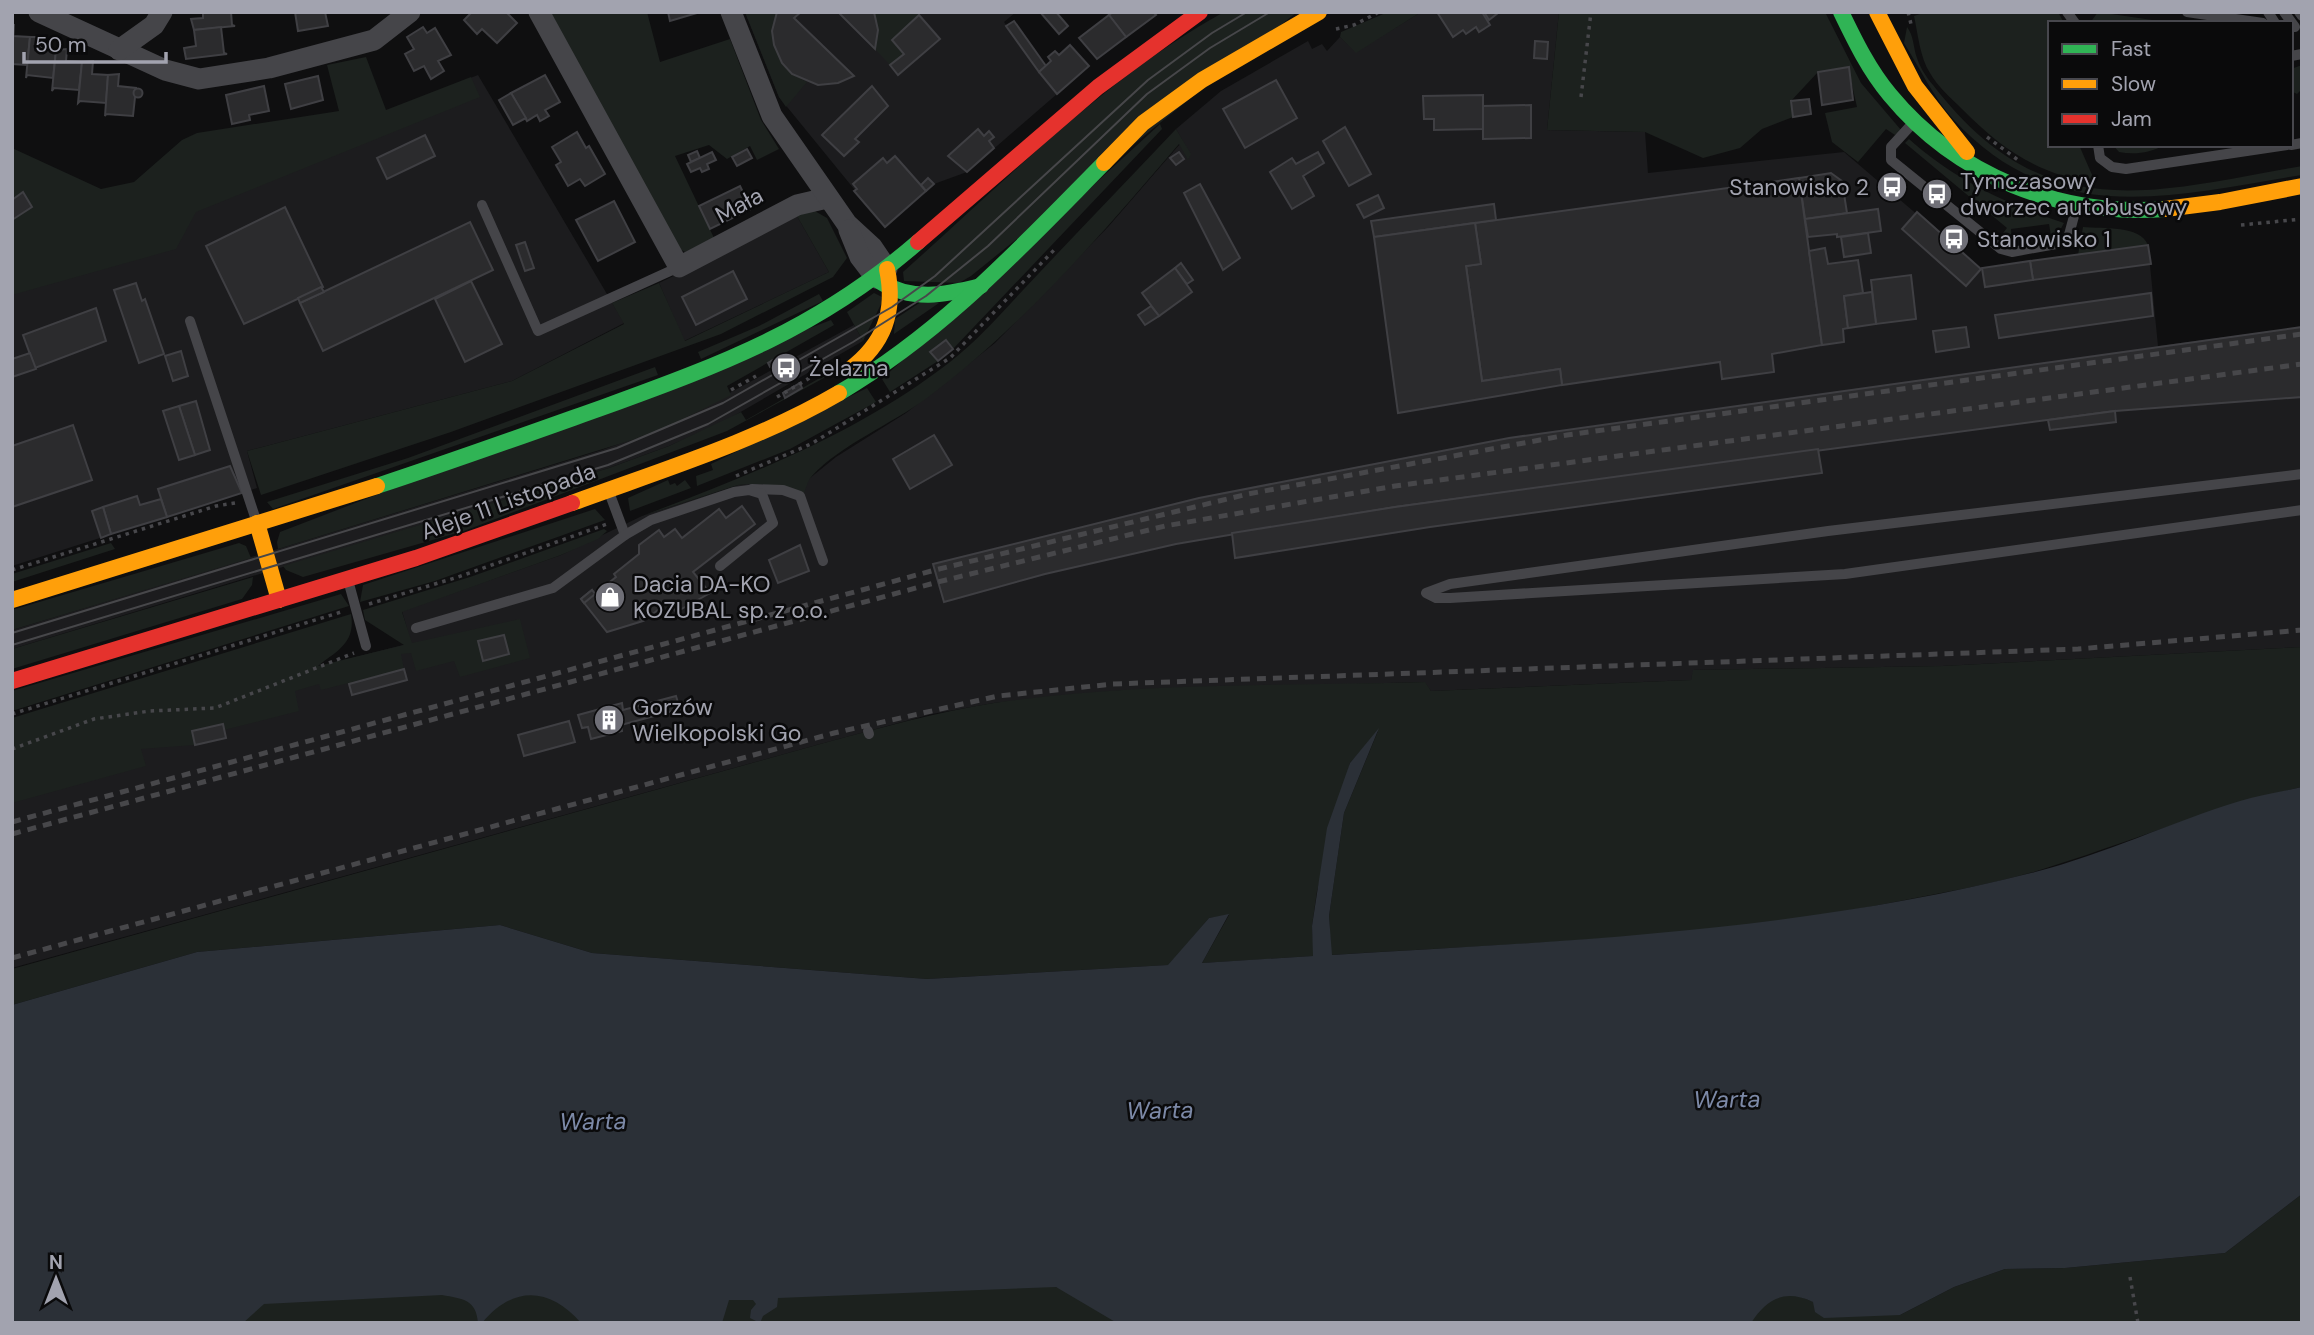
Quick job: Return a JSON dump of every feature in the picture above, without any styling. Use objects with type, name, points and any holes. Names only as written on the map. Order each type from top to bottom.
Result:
[{"type":"main road","points":[[12,600],[395,481],[729,359],[809,321],[881,273],[1087,96],[1144,50],[1200,12]]},
{"type":"main road","name":"Aleje 11 Listopada","points":[[12,681],[348,580],[686,462],[803,414],[873,373],[933,330],[982,286],[1107,156],[1143,123],[1202,80],[1319,12]]},
{"type":"main road","points":[[1841,12],[1876,81],[1913,123],[1959,160],[2021,189],[2077,204],[2119,210],[2161,209],[2302,186]]},
{"type":"main road","points":[[1858,49],[1861,12]]},
{"type":"main road","points":[[1880,13],[1892,49],[1916,92],[1987,172]]},
{"type":"main road","points":[[762,429],[795,402],[853,368],[875,351],[889,321],[894,293],[881,273]]},
{"type":"main road","points":[[894,293],[926,296],[982,286]]},
{"type":"main road","points":[[257,523],[279,600]]},
{"type":"street","points":[[39,12],[165,70],[199,79],[270,68],[374,40],[410,12]]},
{"type":"street","points":[[119,50],[154,24],[162,12]]},
{"type":"street","points":[[539,12],[679,267]]},
{"type":"street","points":[[731,12],[772,116],[847,225],[872,247],[881,273]]},
{"type":"street","name":"Mała","points":[[679,267],[797,205],[827,198]]},
{"type":"lane","points":[[2187,12],[2238,16],[2256,21]]},
{"type":"lane","points":[[1913,123],[1891,147],[1891,160],[2001,249],[2012,252],[2067,242],[2077,204]]},
{"type":"lane","points":[[2098,147],[2100,158],[2112,167],[2126,169],[2275,147]]},
{"type":"lane","points":[[482,205],[538,331],[679,267]]},
{"type":"lane","points":[[190,321],[257,523]]},
{"type":"lane","points":[[2302,474],[1828,531],[1450,584],[1426,593],[1436,598],[1450,598],[1845,574],[2302,510]]},
{"type":"lane","points":[[608,490],[625,535]]},
{"type":"lane","points":[[720,566],[773,523],[762,494],[749,490]]},
{"type":"lane","points":[[416,628],[553,588],[625,535],[652,520],[734,492],[783,490],[800,496],[823,561]]},
{"type":"lane","points":[[348,580],[366,646]]},
{"type":"path","points":[[1327,32],[1354,25],[1379,12]]},
{"type":"path","points":[[1581,97],[1591,12]]},
{"type":"path","points":[[1908,12],[1913,33]]},
{"type":"path","points":[[1980,131],[2018,160]]},
{"type":"path","points":[[2240,225],[2302,219]]},
{"type":"path","points":[[730,479],[811,444],[950,358],[1057,247]]},
{"type":"path","points":[[769,402],[827,368]]},
{"type":"path","points":[[12,570],[216,506],[251,501]]},
{"type":"path","points":[[12,714],[458,577],[619,519]]},
{"type":"path","points":[[12,749],[70,726],[104,717],[150,711],[215,708],[341,661],[366,646]]},
{"type":"path","points":[[2130,1277],[2138,1323]]},
{"type":"shaded area","points":[[549,12],[647,12],[660,62],[730,39],[761,120],[779,149],[757,160],[750,146],[727,159],[709,145],[675,156],[714,238],[685,252],[674,246]]},
{"type":"shaded area","points":[[745,12],[1016,12],[1004,22],[1057,94],[967,172],[934,184],[885,227],[779,97]]},
{"type":"shaded area","points":[[745,12],[777,12],[774,34],[778,53],[789,69],[807,82],[786,107],[779,97]]},
{"type":"shaded area","points":[[874,12],[918,12],[919,15],[892,40],[904,54],[890,65],[875,49],[878,30]]},
{"type":"shaded area","points":[[1224,12],[1297,12],[971,276],[959,283],[904,281],[903,272],[1057,133],[1139,67]]},
{"type":"shaded area","points":[[1388,12],[1421,12],[1356,53],[1340,37],[1341,32]]},
{"type":"shaded area","points":[[1421,12],[1559,12],[1547,130],[1645,132],[1648,173],[1844,152],[1981,269],[2148,245],[2158,346],[2302,327],[2302,647],[1943,666],[1694,670],[1691,680],[1431,691],[1424,682],[1114,691],[994,703],[932,714],[824,743],[12,968],[12,744],[411,643],[402,611],[561,555],[642,516],[738,485],[755,483],[782,487],[810,478],[836,457],[906,413],[995,343],[1108,227],[1180,144],[1188,159],[1190,154],[1176,129],[1221,91],[1308,41],[1312,49],[1322,44],[1327,51],[1340,37],[1356,52]]},
{"type":"shaded area","points":[[1559,12],[1825,12],[1861,83],[1901,130],[1895,135],[1886,129],[1858,162],[1832,142],[1825,113],[1857,107],[1848,67],[1818,72],[1791,101],[1793,117],[1762,129],[1740,148],[1703,158],[1645,132],[1547,130]]},
{"type":"shaded area","points":[[1926,12],[2058,12],[2063,21],[2048,21],[2048,147],[2080,147],[2096,184],[2039,167],[2007,148],[1977,124],[1933,78],[1922,53],[1914,16]]},
{"type":"shaded area","points":[[2098,12],[2159,21],[2091,21]]},
{"type":"shaded area","points":[[1907,27],[1918,61],[1926,75],[1974,131],[2015,162],[2057,181],[2101,189],[2147,190],[2195,185],[2302,166],[2302,175],[2161,196],[2117,196],[2074,191],[2032,178],[1992,154],[1946,111],[1904,43]]},
{"type":"shaded area","points":[[366,57],[386,110],[471,77],[480,97],[196,212],[176,249],[12,295],[12,148],[101,189],[134,182],[182,140],[197,133],[339,111],[327,65]]},
{"type":"shaded area","points":[[2302,65],[2302,89],[2297,94],[2293,92],[2293,68]]},
{"type":"shaded area","points":[[478,75],[624,323],[512,381],[247,451],[257,488],[12,566],[12,148],[90,257],[154,212],[386,111]]},
{"type":"shaded area","points":[[1160,124],[1162,129],[953,349],[946,341],[931,352],[938,361],[890,392],[882,379]]},
{"type":"shaded area","points":[[1176,129],[1191,154],[1188,160],[1179,144],[1060,278],[996,341],[927,398],[837,454],[810,478],[803,496],[771,486],[738,485],[642,516],[723,485],[840,432],[878,411],[950,362],[974,341]]},
{"type":"shaded area","points":[[1909,139],[1963,179],[2022,208],[2064,223],[2059,232],[2051,236],[2049,224],[2011,229],[2012,242],[1999,238],[2007,228],[1905,143]]},
{"type":"shaded area","points":[[2115,147],[2161,147],[2148,152],[2119,152]]},
{"type":"shaded area","points":[[813,210],[827,218],[847,258],[833,277],[721,334],[451,432],[261,495],[247,451],[512,381],[624,324],[612,303],[659,283],[685,341],[829,272],[797,216]]},
{"type":"shaded area","points":[[797,216],[829,272],[684,341],[659,283]]},
{"type":"shaded area","points":[[2083,227],[2129,231],[2144,239],[2148,245],[2078,255]]},
{"type":"shaded area","points":[[874,293],[884,298],[863,341],[847,312]]},
{"type":"shaded area","points":[[819,294],[823,301],[701,359],[698,352],[759,326]]},
{"type":"shaded area","points":[[924,300],[939,303],[894,334],[895,319]]},
{"type":"shaded area","points":[[831,320],[834,325],[727,386],[731,395],[671,425],[632,440],[278,549],[280,532]]},
{"type":"shaded area","points":[[854,325],[863,341],[725,421],[669,446],[609,468],[12,649],[12,630],[602,450],[671,425]]},
{"type":"shaded area","points":[[853,359],[855,361],[727,431],[464,531],[303,577],[283,566],[609,468],[669,446],[741,412],[746,420]]},
{"type":"shaded area","points":[[655,367],[658,375],[273,509],[267,502],[408,458]]},
{"type":"shaded area","points":[[867,388],[876,402],[790,449],[697,486],[696,476],[713,470],[711,464]]},
{"type":"shaded area","points":[[668,480],[670,485],[675,483],[677,486],[685,480],[691,488],[630,511],[628,498]]},
{"type":"shaded area","points":[[595,509],[605,520],[435,581],[360,602],[363,585]]},
{"type":"shaded area","points":[[604,529],[607,531],[598,539],[561,555],[402,612],[412,643],[520,619],[530,658],[460,677],[454,661],[416,671],[411,653],[401,654],[404,669],[321,690],[319,684],[295,691],[299,711],[224,730],[223,725],[192,731],[195,745],[141,749],[146,766],[12,803],[12,718],[351,614],[352,624],[348,639],[338,651],[318,666],[404,645],[365,620],[363,610],[470,577]]},
{"type":"shaded area","points":[[111,543],[115,549],[12,582],[12,574]]},
{"type":"shaded area","points":[[239,543],[246,546],[251,558],[12,630],[12,610]]},
{"type":"shaded area","points":[[253,577],[252,585],[242,599],[12,669],[12,649]]},
{"type":"shaded area","points":[[341,594],[349,606],[12,711],[12,691]]},
{"type":"shaded area","points":[[2302,647],[2302,787],[2235,805],[2023,875],[1953,891],[1830,913],[1617,937],[1331,955],[1329,916],[1344,813],[1378,731],[1350,763],[1317,891],[1312,926],[1314,956],[1202,963],[1229,915],[1209,918],[1169,965],[927,979],[592,953],[500,925],[197,952],[12,1005],[12,969],[824,743],[929,716],[994,703],[1155,688],[1425,682],[1431,691],[1691,680],[1693,670],[1943,666]]},
{"type":"shaded area","points":[[2302,1194],[2302,1323],[1573,1323],[1780,1289],[1814,1302],[1900,1315],[1954,1287],[2005,1269],[2065,1268],[2225,1253]]},
{"type":"shaded area","points":[[524,1280],[596,1323],[229,1323],[258,1291]]},
{"type":"shaded area","points":[[732,1285],[1056,1287],[1167,1323],[720,1323]]},
{"type":"water","name":"Warta","points":[[1379,728],[1344,813],[1329,916],[1332,955],[1597,938],[1861,908],[1948,892],[2061,865],[2240,801],[2302,787],[2302,1194],[2225,1253],[2065,1268],[2005,1269],[1954,1287],[1900,1315],[1824,1318],[1815,1312],[1813,1302],[1785,1296],[1770,1302],[1751,1323],[1117,1323],[1056,1287],[778,1298],[777,1307],[763,1316],[760,1323],[750,1318],[751,1310],[756,1304],[753,1300],[729,1300],[722,1323],[581,1323],[557,1302],[532,1295],[506,1302],[482,1323],[478,1323],[471,1305],[462,1299],[442,1295],[264,1304],[243,1323],[12,1323],[12,1005],[197,952],[500,925],[592,953],[927,979],[1168,965],[1209,918],[1229,914],[1202,963],[1313,956],[1312,926],[1327,828],[1350,763]]},
{"type":"building","points":[[203,12],[231,12],[232,25],[235,26],[194,30],[191,19],[203,18]]},
{"type":"building","points":[[295,12],[325,12],[328,26],[298,31]]},
{"type":"building","points":[[472,12],[506,12],[517,23],[497,43],[482,29],[477,34],[464,20]]},
{"type":"building","points":[[668,12],[697,12],[697,13],[670,21]]},
{"type":"building","points":[[777,12],[801,12],[794,18],[854,76],[838,83],[818,85],[792,74],[782,63],[774,45],[772,31]]},
{"type":"building","points":[[838,12],[874,12],[878,30],[875,49]]},
{"type":"building","points":[[1040,12],[1056,12],[1068,26],[1059,34]]},
{"type":"building","points":[[1113,12],[1153,12],[1156,15],[1126,37],[1109,15]]},
{"type":"building","points":[[1437,12],[1482,12],[1490,25],[1479,32],[1476,27],[1466,34],[1463,30],[1453,37]]},
{"type":"building","points":[[1484,12],[1498,12],[1498,13],[1489,20]]},
{"type":"building","points":[[919,15],[940,39],[898,75],[890,65],[904,54],[892,40]]},
{"type":"building","points":[[1109,15],[1126,37],[1097,59],[1079,38]]},
{"type":"building","points":[[1014,21],[1046,66],[1039,72],[1006,26]]},
{"type":"building","points":[[221,27],[224,53],[227,54],[186,59],[184,48],[196,46],[194,30]]},
{"type":"building","points":[[423,27],[427,33],[435,28],[451,55],[438,61],[444,71],[431,79],[424,66],[414,71],[405,54],[414,49],[407,37]]},
{"type":"building","points":[[13,36],[30,37],[27,65],[12,64]]},
{"type":"building","points":[[30,37],[40,37],[40,48],[56,50],[53,78],[27,75],[26,78]]},
{"type":"building","points":[[1535,41],[1548,42],[1547,59],[1534,58]]},
{"type":"building","points":[[1070,45],[1089,66],[1057,94],[1039,72],[1051,61],[1048,57],[1055,51],[1059,55]]},
{"type":"building","points":[[67,49],[66,61],[82,62],[79,90],[54,88],[52,91],[56,50]]},
{"type":"building","points":[[93,61],[92,74],[108,75],[106,103],[78,103],[82,62]]},
{"type":"building","points":[[1849,67],[1853,100],[1822,105],[1818,72]]},
{"type":"building","points":[[119,74],[118,86],[136,88],[133,116],[105,116],[108,75]]},
{"type":"building","points":[[545,75],[560,102],[545,110],[549,116],[540,121],[537,115],[527,121],[511,93]]},
{"type":"building","points":[[318,76],[323,100],[291,109],[285,84]]},
{"type":"building","points":[[1276,80],[1297,118],[1245,148],[1223,109]]},
{"type":"building","points":[[264,86],[269,111],[249,115],[250,120],[232,124],[226,95]]},
{"type":"building","points":[[872,86],[888,106],[855,139],[859,142],[844,156],[822,135]]},
{"type":"building","points":[[138,89],[142,93],[138,97],[134,93]]},
{"type":"building","points":[[511,93],[526,118],[513,125],[499,100]]},
{"type":"building","points":[[1483,95],[1483,129],[1434,130],[1434,119],[1424,119],[1423,96]]},
{"type":"building","points":[[1809,99],[1811,114],[1793,117],[1791,101]]},
{"type":"building","points":[[1531,105],[1531,138],[1483,139],[1483,106]]},
{"type":"building","points":[[1345,127],[1371,174],[1349,186],[1323,141]]},
{"type":"building","points":[[978,129],[984,136],[989,131],[994,137],[989,141],[994,148],[967,172],[948,156]]},
{"type":"building","points":[[577,132],[586,148],[589,146],[605,174],[585,186],[580,179],[568,186],[556,165],[561,162],[552,147]]},
{"type":"building","points":[[425,135],[435,156],[387,179],[377,158]]},
{"type":"building","points":[[747,149],[752,158],[737,166],[732,157]]},
{"type":"building","points":[[697,151],[700,158],[691,162],[688,155]]},
{"type":"building","points":[[712,152],[716,160],[707,164],[709,169],[702,172],[700,168],[691,172],[687,164]]},
{"type":"building","points":[[1179,152],[1184,159],[1176,165],[1170,158]]},
{"type":"building","points":[[1318,152],[1324,163],[1303,176],[1314,196],[1292,209],[1270,172],[1292,158],[1296,164]]},
{"type":"building","points":[[895,156],[926,191],[885,227],[854,191],[857,189],[853,184],[883,158],[887,163]]},
{"type":"building","points":[[1831,173],[1842,181],[1847,213],[1805,219],[1799,178]]},
{"type":"building","points":[[928,178],[934,184],[926,191],[921,185]]},
{"type":"building","points":[[1799,178],[1822,345],[1772,354],[1774,372],[1722,379],[1720,362],[1562,385],[1560,369],[1482,381],[1466,266],[1481,264],[1475,223]]},
{"type":"building","points":[[1200,184],[1240,258],[1223,270],[1184,193]]},
{"type":"building","points":[[740,186],[751,209],[710,229],[699,206]]},
{"type":"building","points":[[23,192],[32,207],[12,220],[12,200]]},
{"type":"building","points":[[1378,195],[1384,208],[1364,218],[1357,205]]},
{"type":"building","points":[[614,201],[635,242],[598,261],[576,220]]},
{"type":"building","points":[[1494,204],[1496,220],[1374,237],[1371,221]]},
{"type":"building","points":[[285,207],[323,287],[244,324],[206,246]]},
{"type":"building","points":[[1878,209],[1881,231],[1837,237],[1837,234],[1808,237],[1805,219]]},
{"type":"building","points":[[1917,212],[1981,269],[1966,286],[1902,229]]},
{"type":"building","points":[[470,222],[493,270],[323,351],[300,303]]},
{"type":"building","points":[[1475,223],[1481,264],[1466,266],[1482,381],[1560,369],[1562,385],[1398,413],[1374,237]]},
{"type":"building","points":[[1868,233],[1871,253],[1844,257],[1841,237]]},
{"type":"building","points":[[525,242],[534,268],[525,271],[516,245]]},
{"type":"building","points":[[2148,245],[2151,264],[2033,280],[2030,261]]},
{"type":"building","points":[[1825,248],[1828,264],[1858,260],[1863,293],[1844,296],[1848,328],[1843,329],[1844,342],[1822,345],[1809,251]]},
{"type":"building","points":[[2030,261],[2033,280],[1985,287],[1982,268]]},
{"type":"building","points":[[1181,263],[1193,280],[1187,284],[1175,268]]},
{"type":"building","points":[[1175,268],[1192,292],[1159,316],[1142,293]]},
{"type":"building","points":[[733,271],[747,299],[696,325],[682,297]]},
{"type":"building","points":[[1911,275],[1916,319],[1876,324],[1871,280]]},
{"type":"building","points":[[471,281],[502,344],[465,362],[435,299]]},
{"type":"building","points":[[136,283],[142,301],[145,299],[164,354],[139,363],[114,290]]},
{"type":"building","points":[[321,287],[324,292],[300,303],[298,298]]},
{"type":"building","points":[[1872,292],[1876,324],[1848,328],[1844,296]]},
{"type":"building","points":[[2151,293],[2153,316],[1999,338],[1995,315]]},
{"type":"building","points":[[1151,306],[1159,316],[1145,325],[1138,315]]},
{"type":"building","points":[[96,308],[106,341],[35,368],[23,335]]},
{"type":"building","points":[[1966,327],[1969,347],[1936,352],[1933,331]]},
{"type":"building","points":[[2302,327],[2302,397],[2115,411],[1395,507],[1176,544],[1045,574],[944,602],[933,564],[1199,498],[1509,438]]},
{"type":"building","points":[[946,340],[953,349],[938,361],[930,352]]},
{"type":"building","points":[[181,351],[188,376],[173,381],[165,356]]},
{"type":"building","points":[[30,353],[36,369],[12,377],[12,359]]},
{"type":"building","points":[[778,357],[780,362],[770,367],[768,363]]},
{"type":"building","points":[[800,383],[802,388],[785,398],[783,393]]},
{"type":"building","points":[[196,401],[210,450],[195,455],[179,406]]},
{"type":"building","points":[[179,406],[195,455],[179,460],[163,411]]},
{"type":"building","points":[[2115,411],[2116,422],[2050,430],[2048,420]]},
{"type":"building","points":[[73,425],[92,480],[12,507],[12,446]]},
{"type":"building","points":[[934,435],[952,465],[910,489],[893,459]]},
{"type":"building","points":[[1818,449],[1822,473],[1430,527],[1235,558],[1232,533],[1395,507]]},
{"type":"building","points":[[230,466],[242,493],[167,517],[158,489]]},
{"type":"building","points":[[137,496],[140,505],[161,499],[167,517],[111,534],[103,507]]},
{"type":"building","points":[[742,506],[755,524],[693,572],[710,593],[676,612],[668,602],[649,617],[645,613],[639,617],[643,621],[607,632],[581,599],[592,590],[595,594],[616,577],[614,574],[639,554],[639,545],[659,530],[664,537],[675,529],[682,538],[719,509],[726,518]]},
{"type":"building","points":[[103,507],[111,534],[101,538],[92,511]]},
{"type":"building","points":[[800,545],[809,571],[778,583],[769,560]]},
{"type":"building","points":[[592,590],[595,594],[584,603],[581,599]]},
{"type":"building","points":[[504,635],[509,654],[483,661],[478,641]]},
{"type":"building","points":[[404,669],[407,680],[352,695],[349,684]]},
{"type":"building","name":"Gorzów Wielkopolski Go","points":[[676,696],[680,709],[621,725],[622,731],[591,739],[588,727],[582,728],[578,715],[622,703],[623,710]]},
{"type":"building","points":[[569,721],[575,742],[524,756],[518,735]]},
{"type":"building","points":[[223,724],[226,738],[195,745],[192,731]]},
{"type":"tram line","points":[[12,633],[617,448],[723,403],[892,307],[935,276],[1148,80],[1212,33],[1247,12]]},
{"type":"tram line","points":[[12,645],[608,465],[708,424],[853,342],[926,296],[988,246],[1147,94],[1210,48],[1270,12]]},
{"type":"railway","points":[[12,822],[935,570],[1248,494],[1567,435],[2302,334]]},
{"type":"railway","points":[[12,834],[938,582],[1165,526],[1395,486],[2302,364]]},
{"type":"railway","points":[[12,958],[834,733],[998,696],[1113,684],[2078,649],[2302,630]]},
{"type":"traffic: fast","points":[[1841,12],[1869,65],[1890,95],[1946,148],[1979,169],[2050,198],[2087,206],[2126,210],[2165,209]]},
{"type":"traffic: fast","points":[[839,393],[877,369],[946,316],[1011,257],[1104,163]]},
{"type":"traffic: fast","points":[[377,486],[604,407],[730,358],[769,340],[844,298],[918,242]]},
{"type":"traffic: fast","points":[[879,281],[904,292],[929,295],[981,286]]},
{"type":"traffic: slow","points":[[1104,163],[1143,123],[1202,80],[1319,12]]},
{"type":"traffic: slow","points":[[1877,12],[1915,86],[1967,152]]},
{"type":"traffic: slow","points":[[2165,209],[2220,202],[2302,186]]},
{"type":"traffic: slow","points":[[849,370],[871,349],[884,326],[890,299],[887,269]]},
{"type":"traffic: slow","points":[[572,503],[742,440],[839,393]]},
{"type":"traffic: slow","points":[[12,600],[377,486]]},
{"type":"traffic: slow","points":[[257,523],[279,600]]},
{"type":"traffic: jam","points":[[918,242],[1098,87],[1200,12]]},
{"type":"traffic: jam","points":[[12,681],[416,558],[572,503]]},
{"type":"place","name":"Stanowisko 2","points":[[1892,187]]},
{"type":"place","name":"Tymczasowy dworzec autobusowy","points":[[1937,194]]},
{"type":"place","name":"Stanowisko 1","points":[[1954,239]]},
{"type":"place","name":"Żelazna","points":[[786,368]]},
{"type":"place","name":"Dacia DA-KO KOZUBAL sp. z o.o.","points":[[610,597]]},
{"type":"place","name":"Gorzów Wielkopolski Go","points":[[609,720]]}]
